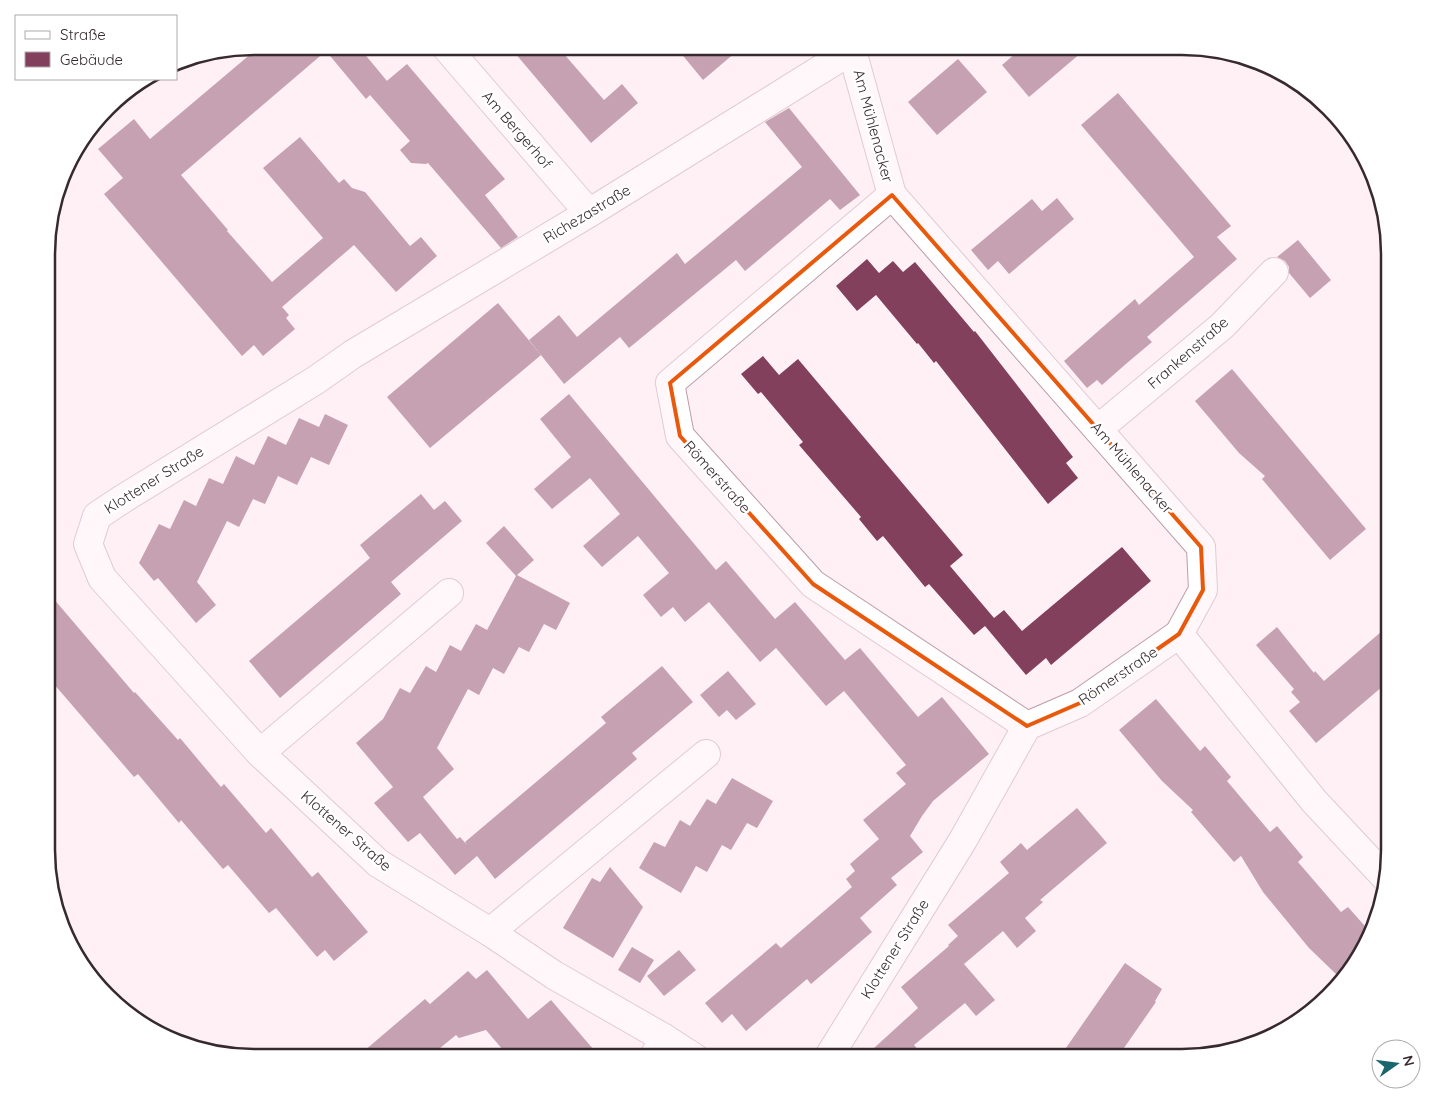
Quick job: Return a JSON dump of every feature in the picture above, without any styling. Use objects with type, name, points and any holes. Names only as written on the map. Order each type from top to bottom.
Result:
[{"type":"street","name":"Am Bergerhof","points":[[453,55],[589,213]]},
{"type":"street","name":"Richezastraße","points":[[316,380],[362,349],[589,213],[840,55]]},
{"type":"street","name":"Am Mühlenacker","points":[[855,55],[892,196],[1201,546],[1203,590],[1179,634]]},
{"type":"street","name":"Römerstraße","points":[[892,196],[670,383],[680,436],[813,584],[1027,726],[1080,703],[1179,634]]},
{"type":"street","name":"Frankenstraße","points":[[1098,429],[1222,326],[1274,272]]},
{"type":"street","name":"Klottener Straße","points":[[316,380],[97,516],[88,544],[102,578],[260,754],[378,864],[490,932],[658,1048]]},
{"type":"street","points":[[260,754],[449,593]]},
{"type":"street","points":[[1179,634],[1314,802],[1380,871]]},
{"type":"street","name":"Klottener Straße","points":[[834,1049],[963,840],[1027,726]]},
{"type":"street","points":[[490,932],[706,754]]},
{"type":"highlighted area","points":[[892,195],[1201,547],[1203,590],[1179,634],[1080,703],[1027,726],[813,584],[680,436],[670,383]]},
{"type":"building","points":[[249,55],[321,55],[181,175],[272,282],[323,238],[263,168],[300,137],[339,183],[344,179],[352,188],[365,192],[410,246],[421,237],[437,256],[396,292],[354,245],[282,307],[289,315],[286,318],[295,329],[263,356],[254,345],[242,356],[104,194],[123,178],[98,149],[134,119],[150,139]]},
{"type":"building","points":[[329,55],[365,55],[387,81],[407,64],[505,179],[485,195],[518,237],[501,248],[428,163],[411,163],[400,150],[410,141],[370,95],[366,99]]},
{"type":"building","points":[[517,55],[565,55],[604,100],[622,84],[638,103],[591,143]]},
{"type":"building","points":[[682,55],[732,55],[703,80]]},
{"type":"building","points":[[1014,55],[1079,55],[1029,97],[1002,65]]},
{"type":"building","points":[[958,59],[987,92],[937,135],[908,102]]},
{"type":"building","points":[[1118,93],[1231,226],[1217,237],[1237,259],[1147,337],[1152,342],[1102,385],[1097,380],[1087,388],[1064,361],[1135,299],[1139,305],[1194,257],[1081,125]]},
{"type":"building","points":[[789,108],[860,195],[840,210],[830,199],[745,271],[736,260],[629,348],[620,337],[564,384],[529,340],[559,315],[577,337],[677,253],[685,264],[802,167],[765,122]]},
{"type":"building","points":[[1057,198],[1074,219],[1009,274],[998,261],[988,270],[971,250],[1032,199],[1042,211]]},
{"type":"building","points":[[1298,240],[1331,280],[1310,298],[1289,273],[1289,267],[1285,261],[1277,257]]},
{"type":"building","points":[[867,259],[879,273],[893,261],[903,272],[915,262],[975,331],[1073,457],[1066,463],[1078,478],[1048,504],[936,361],[934,363],[876,295],[857,311],[836,286]]},
{"type":"building","points":[[498,303],[541,355],[430,448],[387,397]]},
{"type":"building","points":[[763,356],[779,375],[798,359],[963,555],[950,566],[994,618],[1004,610],[1022,631],[1122,547],[1151,581],[1051,665],[1046,658],[1026,675],[985,626],[974,635],[929,584],[925,587],[883,536],[877,541],[859,519],[861,517],[799,445],[803,442],[761,392],[758,394],[741,374]]},
{"type":"building","points":[[1232,369],[1366,529],[1330,560],[1262,479],[1265,476],[1239,453],[1195,401]]},
{"type":"building","points":[[569,394],[716,570],[726,561],[775,619],[795,602],[845,660],[860,648],[918,717],[942,697],[989,754],[933,801],[922,816],[910,836],[923,852],[891,878],[897,885],[860,918],[872,932],[811,984],[807,979],[746,1031],[732,1014],[722,1023],[705,1003],[776,943],[781,948],[852,887],[846,879],[855,871],[850,864],[879,839],[863,820],[906,784],[896,773],[906,765],[844,691],[826,706],[776,648],[760,662],[709,602],[685,622],[673,607],[661,617],[643,595],[669,573],[638,536],[602,567],[583,546],[620,514],[590,478],[552,509],[534,489],[571,457],[540,419]]},
{"type":"building","points":[[325,414],[348,425],[329,465],[311,457],[297,485],[278,476],[265,504],[253,499],[239,527],[227,521],[197,582],[216,605],[196,623],[158,578],[154,581],[139,563],[159,524],[170,529],[184,500],[196,506],[209,478],[223,484],[236,456],[254,465],[268,436],[286,445],[299,418],[319,427]]},
{"type":"building","points":[[421,494],[434,510],[445,501],[462,521],[391,582],[401,594],[280,698],[249,661],[370,558],[360,545]]},
{"type":"building","points":[[504,526],[534,560],[517,575],[570,603],[556,630],[544,624],[529,652],[519,647],[504,674],[493,668],[479,695],[468,689],[437,748],[454,769],[423,797],[457,839],[460,837],[467,845],[465,842],[606,723],[601,717],[662,666],[693,702],[632,753],[637,759],[495,879],[477,856],[455,875],[420,833],[408,842],[374,803],[393,787],[356,743],[383,719],[400,688],[410,693],[426,666],[436,672],[450,645],[461,651],[476,624],[487,630],[516,576],[486,543]]},
{"type":"building","points":[[55,600],[134,693],[178,740],[180,738],[221,787],[224,784],[266,833],[271,828],[312,877],[318,872],[368,932],[334,961],[325,950],[317,957],[276,908],[269,913],[228,865],[223,869],[181,820],[179,823],[138,774],[134,777],[55,685]]},
{"type":"building","points":[[1277,627],[1314,673],[1315,671],[1324,681],[1381,632],[1381,688],[1316,743],[1289,711],[1300,702],[1291,692],[1294,689],[1256,645]]},
{"type":"building","points":[[728,671],[756,704],[736,720],[727,710],[719,717],[700,695]]},
{"type":"building","points":[[1156,699],[1200,751],[1205,746],[1231,777],[1227,781],[1270,832],[1277,826],[1303,857],[1298,862],[1341,912],[1348,907],[1366,927],[1354,950],[1340,971],[1336,974],[1309,948],[1263,892],[1241,856],[1234,862],[1191,812],[1193,810],[1162,781],[1119,730]]},
{"type":"building","points":[[732,778],[773,801],[757,828],[747,823],[731,850],[722,845],[707,872],[696,866],[681,893],[639,868],[654,842],[665,847],[680,820],[690,826],[707,799],[716,804]]},
{"type":"building","points":[[1077,808],[1107,843],[1040,900],[1043,902],[1025,918],[1036,931],[1017,948],[1003,931],[964,964],[995,1000],[976,1016],[965,1003],[914,1045],[917,1049],[873,1049],[918,1008],[901,987],[958,936],[948,925],[1009,873],[1000,862],[1021,843],[1027,850]]},
{"type":"building","points":[[610,867],[643,907],[613,958],[563,928],[592,878],[600,882]]},
{"type":"building","points":[[632,947],[654,960],[640,983],[618,970]]},
{"type":"building","points":[[679,950],[696,970],[664,996],[647,976]]},
{"type":"building","points":[[1125,963],[1162,989],[1156,1002],[1123,1049],[1065,1049]]},
{"type":"building","points":[[487,970],[528,1019],[551,1000],[593,1049],[502,1049],[486,1030],[459,1038],[456,1035],[439,1049],[366,1049],[425,999],[430,1004],[468,971],[476,979]]}]
